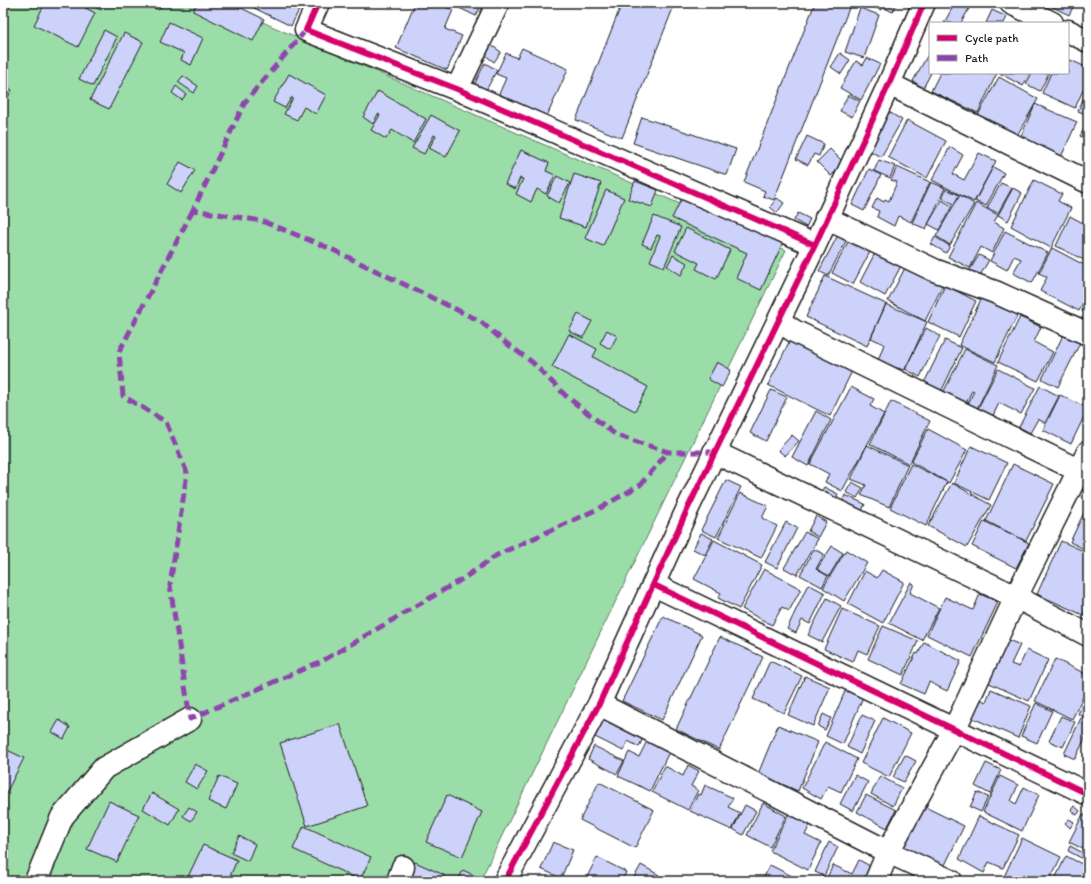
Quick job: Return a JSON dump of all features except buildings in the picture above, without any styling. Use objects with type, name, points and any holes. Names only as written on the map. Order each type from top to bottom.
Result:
[{"type":"street","points":[[318,3],[306,30],[458,89],[815,245]]},
{"type":"street","points":[[458,89],[498,3]]},
{"type":"street","points":[[505,881],[599,704],[714,452],[815,245],[826,218],[889,84],[924,3]]},
{"type":"street","points":[[1012,3],[1050,22]]},
{"type":"street","points":[[1069,32],[1088,41]]},
{"type":"street","points":[[889,84],[1088,182]]},
{"type":"street","points":[[826,218],[934,270],[995,292],[1088,334]]},
{"type":"street","points":[[779,321],[794,331],[1085,466],[1016,597],[955,728],[888,852],[876,881]]},
{"type":"street","points":[[714,452],[1016,597],[1088,634]]},
{"type":"street","points":[[654,584],[955,728],[1088,794]]},
{"type":"street","points":[[599,704],[888,852],[951,881]]},
{"type":"street","points":[[36,881],[62,817],[104,768],[190,719]]},
{"type":"green space","points":[[3,3],[225,3],[269,25],[786,250],[480,881],[3,881]]},
{"type":"marked path","points":[[306,30],[245,102],[193,210],[262,221],[329,248],[480,321],[532,362],[566,396],[616,435],[668,452],[714,452]]},
{"type":"marked path","points":[[193,210],[119,352],[123,396],[166,422],[187,473],[170,585],[190,719],[324,660],[464,578],[497,555],[600,508],[640,485],[668,452]]},
{"type":"cycle path","points":[[318,3],[306,30],[457,89],[815,245]]},
{"type":"cycle path","points":[[505,881],[599,704],[687,510],[815,245],[889,84],[924,3]]},
{"type":"cycle path","points":[[654,585],[1088,794]]}]
